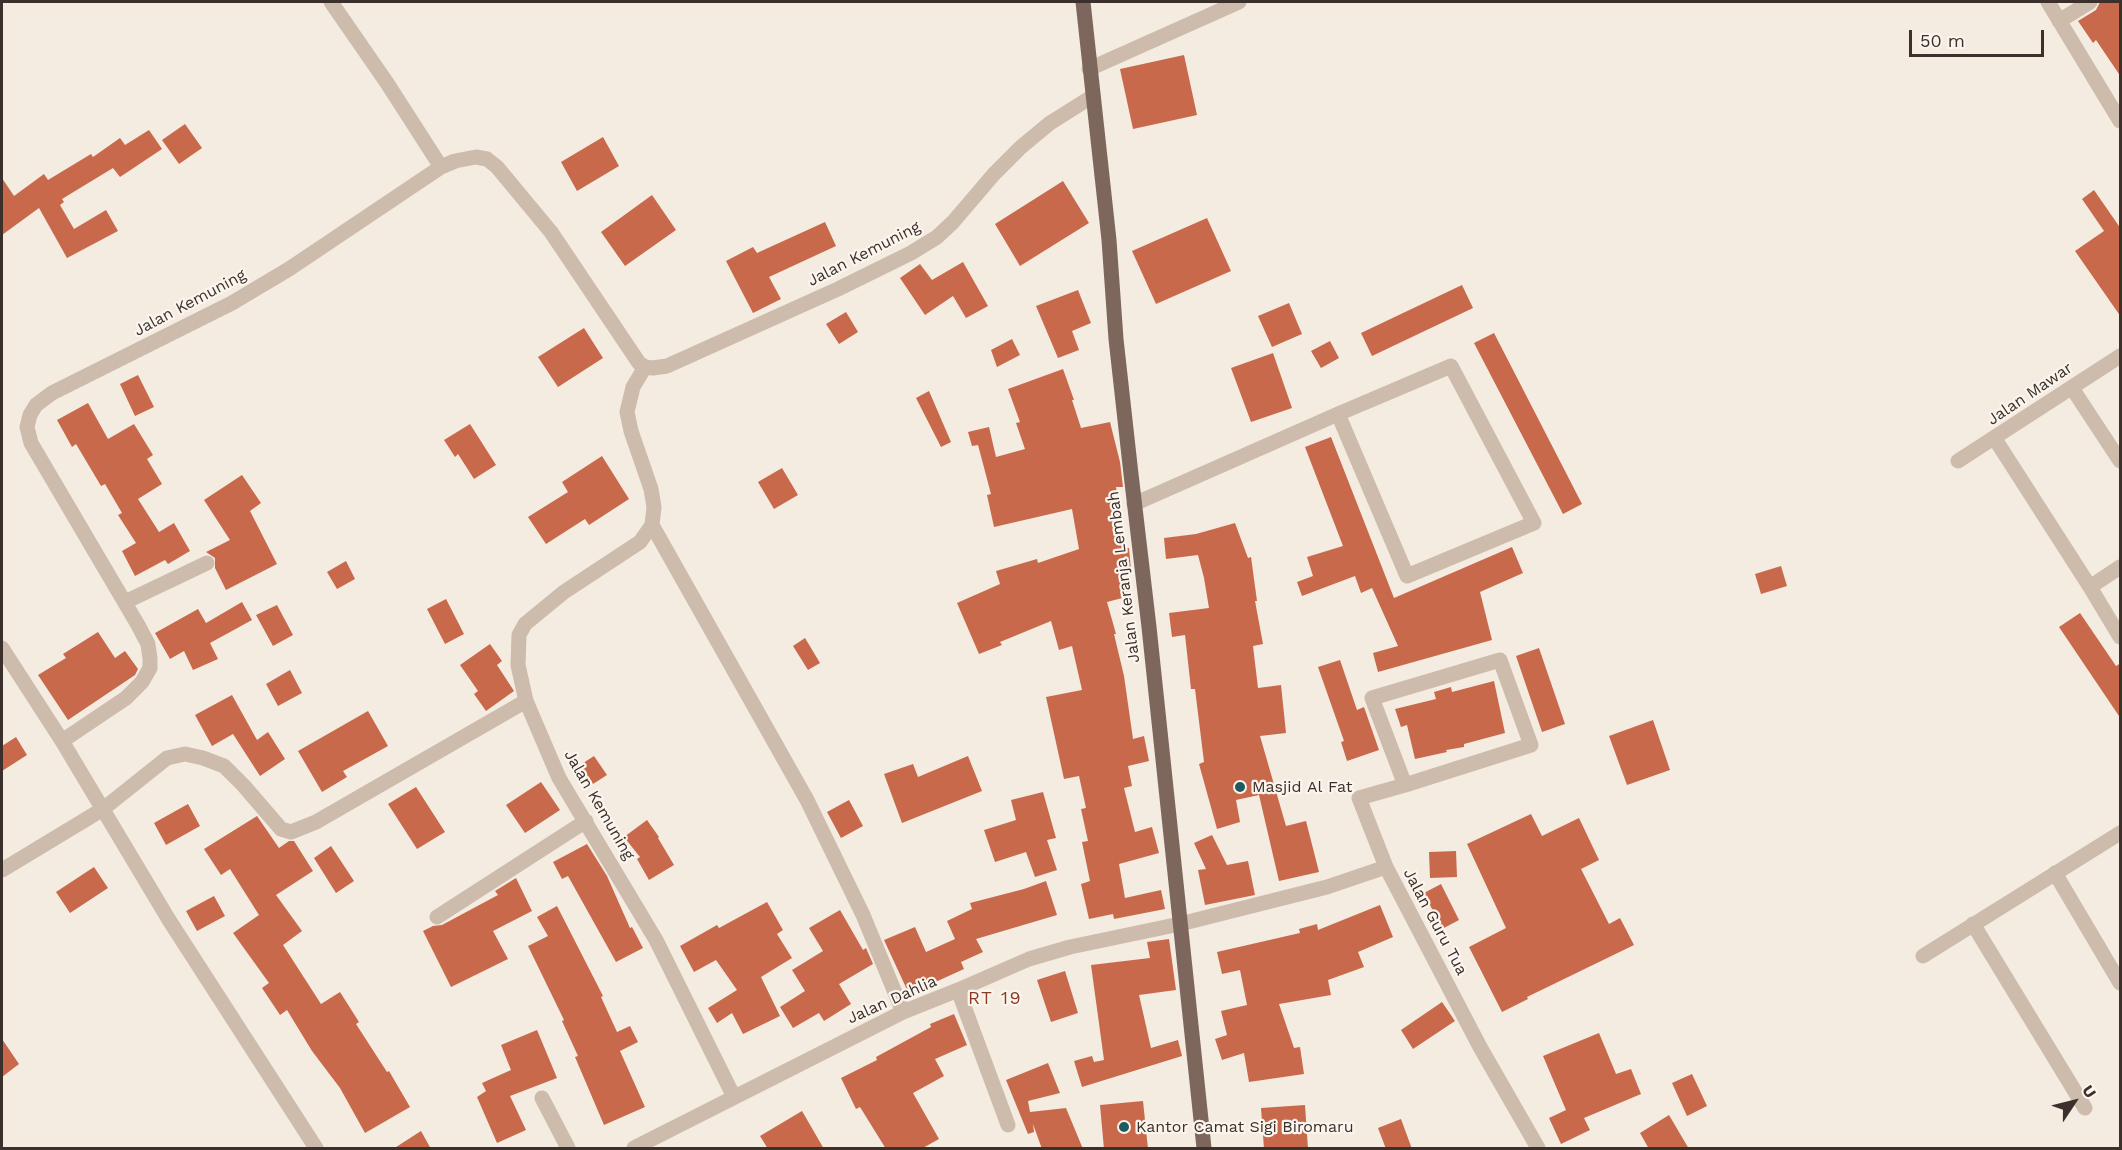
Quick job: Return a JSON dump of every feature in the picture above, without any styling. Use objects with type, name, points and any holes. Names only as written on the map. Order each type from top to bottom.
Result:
[{"type":"main road","name":"Jalan Keranja Lembah","points":[[1083,2],[1134,504],[1204,1149]]},
{"type":"street","points":[[331,2],[387,82],[441,167]]},
{"type":"street","points":[[1089,69],[1239,2]]},
{"type":"street","points":[[2048,2],[2121,121]]},
{"type":"street","points":[[2059,21],[2090,2]]},
{"type":"street","name":"Jalan Kemuning","points":[[63,741],[126,698],[142,682],[150,668],[147,644],[125,602],[31,443],[27,427],[30,415],[36,405],[52,393],[232,303],[441,167],[455,160],[476,157],[488,159],[497,167],[551,232],[639,363],[645,367],[667,366],[828,293],[920,248],[937,237],[953,222],[994,174],[1021,147],[1050,123],[1093,96]]},
{"type":"street","name":"Jalan Mawar","points":[[1958,461],[2121,356]]},
{"type":"street","points":[[1134,504],[1338,414],[1451,366],[1534,523],[1407,576],[1338,414]]},
{"type":"street","points":[[645,367],[633,387],[627,412],[631,431],[651,489],[654,507],[652,525],[807,800],[863,915],[903,1012]]},
{"type":"street","points":[[2072,388],[2121,461]]},
{"type":"street","points":[[1995,439],[2121,637]]},
{"type":"street","name":"Jalan Kemuning","points":[[652,525],[640,542],[564,592],[525,624],[519,635],[518,666],[526,701],[559,778],[656,940],[734,1097]]},
{"type":"street","points":[[125,602],[207,563]]},
{"type":"street","points":[[2090,587],[2121,567]]},
{"type":"street","points":[[2,648],[63,741],[169,920],[316,1149]]},
{"type":"street","points":[[1386,867],[1359,798],[1405,785],[1531,745],[1500,660],[1372,698],[1405,785]]},
{"type":"street","points":[[2,870],[103,809],[167,758],[184,754],[224,766],[281,829],[291,832],[316,822],[526,701]]},
{"type":"street","points":[[437,917],[586,821]]},
{"type":"street","points":[[1923,956],[2121,833]]},
{"type":"street","name":"Jalan Guru Tua","points":[[1180,924],[1327,887],[1386,867],[1480,1047],[1538,1149]]},
{"type":"street","points":[[2055,873],[2121,983]]},
{"type":"street","name":"Jalan Dahlia","points":[[634,1149],[903,1012],[1029,959],[1070,947],[1180,924]]},
{"type":"street","points":[[1973,924],[2085,1108]]},
{"type":"street","points":[[958,990],[1008,1125]]},
{"type":"street","points":[[542,1098],[568,1149]]},
{"type":"building","points":[[2100,2],[2121,2],[2121,77],[2096,40],[2093,43],[2078,21],[2096,10]]},
{"type":"building","points":[[1184,55],[1197,115],[1133,129],[1120,69]]},
{"type":"building","points":[[185,124],[202,148],[179,164],[162,140]]},
{"type":"building","points":[[149,130],[162,149],[120,177],[113,168],[62,199],[64,202],[60,205],[74,229],[106,210],[118,231],[67,258],[39,208],[2,235],[2,178],[14,196],[44,174],[48,180],[91,154],[93,157],[120,138],[125,145]]},
{"type":"building","points":[[603,137],[619,166],[577,191],[561,162]]},
{"type":"building","points":[[1063,181],[1089,223],[1020,266],[995,224]]},
{"type":"building","points":[[2094,190],[2121,229],[2121,317],[2075,251],[2104,231],[2082,199]]},
{"type":"building","points":[[652,195],[676,230],[625,266],[601,232]]},
{"type":"building","points":[[1207,218],[1231,271],[1156,304],[1132,251]]},
{"type":"building","points":[[825,222],[836,246],[769,277],[781,299],[753,313],[726,261],[753,247],[757,253]]},
{"type":"building","points":[[963,262],[988,306],[966,318],[953,296],[925,315],[900,278],[920,264],[932,280]]},
{"type":"building","points":[[1462,285],[1473,308],[1372,356],[1361,333]]},
{"type":"building","points":[[1078,290],[1091,323],[1072,331],[1079,350],[1058,358],[1036,306]]},
{"type":"building","points":[[1289,303],[1302,334],[1272,347],[1258,316]]},
{"type":"building","points":[[846,312],[858,332],[839,344],[826,324]]},
{"type":"building","points":[[584,328],[603,358],[558,387],[538,357]]},
{"type":"building","points":[[1494,333],[1582,504],[1563,514],[1474,343]]},
{"type":"building","points":[[1012,339],[1020,355],[997,367],[991,350]]},
{"type":"building","points":[[1330,341],[1339,358],[1321,368],[1311,351]]},
{"type":"building","points":[[1273,353],[1292,408],[1251,422],[1231,368]]},
{"type":"building","points":[[1063,369],[1081,428],[1110,422],[1120,462],[1123,487],[1116,487],[1126,548],[1129,548],[1131,570],[1124,571],[1130,596],[1107,602],[1124,676],[1133,739],[1144,736],[1149,761],[1128,766],[1132,786],[1124,788],[1135,832],[1152,827],[1159,853],[1119,864],[1125,898],[1161,890],[1165,909],[1114,919],[1113,914],[1089,919],[1081,884],[1090,881],[1082,842],[1088,841],[1081,809],[1086,808],[1079,776],[1064,779],[1046,697],[1082,690],[1072,646],[1059,650],[1051,621],[1000,642],[1002,645],[979,654],[957,603],[1000,584],[996,571],[1037,559],[1038,563],[1079,549],[1072,509],[994,527],[987,495],[991,494],[978,445],[972,446],[968,432],[989,427],[996,457],[1025,449],[1016,423],[1020,422],[1008,389]]},
{"type":"building","points":[[138,375],[154,407],[135,416],[120,384]]},
{"type":"building","points":[[929,391],[951,442],[941,447],[916,398]]},
{"type":"building","points":[[88,403],[108,439],[134,424],[153,455],[147,459],[162,484],[138,499],[159,532],[174,523],[190,551],[168,564],[165,560],[135,576],[122,551],[136,543],[118,515],[122,513],[105,484],[101,486],[76,444],[72,447],[57,420]]},
{"type":"building","points":[[470,424],[496,465],[474,479],[458,454],[455,457],[444,440]]},
{"type":"building","points":[[1331,437],[1394,598],[1512,547],[1523,573],[1480,592],[1492,640],[1378,672],[1373,653],[1398,646],[1372,588],[1361,593],[1355,576],[1302,596],[1297,582],[1313,576],[1307,557],[1343,546],[1305,447]]},
{"type":"building","points":[[602,456],[629,499],[589,525],[585,519],[546,544],[528,517],[568,492],[562,482]]},
{"type":"building","points":[[782,468],[798,495],[774,509],[758,482]]},
{"type":"building","points":[[242,475],[261,503],[250,511],[277,564],[226,590],[215,568],[215,558],[206,552],[230,540],[204,500]]},
{"type":"building","points":[[1235,523],[1248,558],[1251,557],[1257,601],[1255,601],[1263,644],[1253,646],[1258,688],[1281,685],[1286,733],[1260,736],[1286,826],[1306,821],[1319,872],[1279,881],[1259,795],[1236,800],[1240,822],[1217,829],[1199,764],[1204,762],[1195,689],[1191,689],[1185,635],[1172,637],[1169,613],[1209,608],[1198,555],[1166,559],[1164,538],[1196,534]]},
{"type":"building","points":[[346,561],[355,579],[337,589],[327,572]]},
{"type":"building","points":[[1781,566],[1787,586],[1761,594],[1755,574]]},
{"type":"building","points":[[446,599],[464,634],[445,644],[427,609]]},
{"type":"building","points":[[242,602],[252,620],[210,643],[218,659],[193,670],[184,651],[170,659],[155,633],[198,609],[206,623]]},
{"type":"building","points":[[277,605],[293,635],[273,646],[256,615]]},
{"type":"building","points":[[2080,613],[2116,666],[2121,663],[2121,719],[2059,627]]},
{"type":"building","points":[[98,632],[115,658],[125,651],[138,669],[135,675],[68,720],[38,675],[66,658],[63,654]]},
{"type":"building","points":[[805,638],[820,663],[808,670],[793,646]]},
{"type":"building","points":[[490,644],[502,661],[497,665],[514,691],[486,711],[474,694],[478,691],[460,665]]},
{"type":"building","points":[[1539,648],[1565,724],[1542,732],[1516,656]]},
{"type":"building","points":[[1340,660],[1357,710],[1364,707],[1379,750],[1347,761],[1341,742],[1344,741],[1318,667]]},
{"type":"building","points":[[290,670],[302,693],[278,706],[266,684]]},
{"type":"building","points":[[1494,681],[1505,733],[1464,744],[1464,747],[1446,750],[1447,752],[1415,759],[1407,725],[1401,727],[1395,709],[1436,699],[1434,692],[1451,687],[1452,692]]},
{"type":"building","points":[[232,695],[257,740],[268,732],[285,759],[260,776],[233,734],[212,746],[195,715]]},
{"type":"building","points":[[368,711],[388,746],[343,771],[347,777],[322,792],[298,751]]},
{"type":"building","points":[[1653,720],[1670,770],[1627,785],[1609,736]]},
{"type":"building","points":[[16,737],[27,755],[2,771],[2,746]]},
{"type":"building","points":[[594,756],[607,775],[593,784],[580,765]]},
{"type":"building","points":[[968,756],[982,791],[902,823],[884,774],[913,764],[918,777]]},
{"type":"building","points":[[541,782],[560,810],[525,833],[506,805]]},
{"type":"building","points":[[416,787],[445,832],[417,849],[388,804]]},
{"type":"building","points":[[1043,792],[1056,838],[1047,840],[1057,870],[1035,877],[1026,852],[995,862],[984,830],[1016,820],[1011,800]]},
{"type":"building","points":[[849,800],[863,826],[841,838],[827,812]]},
{"type":"building","points":[[188,804],[200,826],[166,845],[154,823]]},
{"type":"building","points":[[1531,814],[1542,836],[1579,818],[1599,860],[1581,869],[1609,924],[1620,918],[1634,945],[1527,997],[1528,999],[1502,1012],[1469,947],[1506,928],[1467,844]]},
{"type":"building","points":[[257,816],[279,848],[289,841],[294,841],[313,871],[276,895],[302,931],[283,945],[321,1004],[340,992],[359,1022],[356,1024],[387,1072],[389,1071],[410,1107],[365,1133],[340,1088],[312,1051],[287,1010],[280,1015],[262,988],[269,983],[233,933],[259,915],[230,869],[221,875],[204,849]]},
{"type":"building","points":[[647,820],[674,865],[649,880],[637,859],[640,857],[624,837]]},
{"type":"building","points":[[1212,835],[1227,865],[1248,861],[1255,895],[1205,905],[1198,870],[1206,869],[1194,843]]},
{"type":"building","points":[[587,844],[607,876],[630,928],[632,927],[643,948],[616,962],[568,876],[562,879],[553,862]]},
{"type":"building","points":[[331,846],[354,881],[336,893],[314,858]]},
{"type":"building","points":[[1456,851],[1457,877],[1430,878],[1429,852]]},
{"type":"building","points":[[94,867],[108,888],[70,913],[56,892]]},
{"type":"building","points":[[516,878],[532,911],[493,931],[508,959],[451,987],[423,931],[442,925],[498,895],[495,891]]},
{"type":"building","points":[[1046,881],[1057,915],[976,939],[983,952],[961,962],[964,969],[909,994],[884,940],[915,927],[926,952],[955,939],[947,921],[972,909],[970,903]]},
{"type":"building","points":[[1441,884],[1459,920],[1442,929],[1424,893]]},
{"type":"building","points":[[214,896],[225,916],[197,931],[186,911]]},
{"type":"building","points":[[767,902],[783,930],[777,934],[792,958],[761,977],[780,1016],[743,1034],[732,1013],[717,1023],[708,1008],[737,990],[716,960],[694,972],[680,946],[717,925],[719,928]]},
{"type":"building","points":[[1380,905],[1393,937],[1358,952],[1364,967],[1328,980],[1331,995],[1279,1004],[1294,1048],[1300,1047],[1304,1074],[1249,1082],[1244,1053],[1222,1060],[1215,1039],[1227,1035],[1221,1011],[1247,1005],[1240,970],[1222,974],[1217,952],[1300,933],[1299,929],[1317,924],[1318,930]]},
{"type":"building","points":[[557,906],[603,996],[601,997],[617,1032],[630,1026],[638,1042],[620,1051],[645,1107],[604,1125],[575,1057],[578,1056],[562,1021],[564,1020],[528,946],[548,936],[537,917]]},
{"type":"building","points":[[840,910],[863,950],[866,948],[873,964],[839,984],[851,1004],[824,1021],[819,1013],[793,1028],[780,1007],[805,991],[792,970],[823,951],[809,928]]},
{"type":"building","points":[[1169,939],[1176,990],[1139,995],[1151,1048],[1178,1040],[1182,1056],[1082,1087],[1074,1061],[1092,1056],[1094,1062],[1104,1060],[1091,965],[1150,958],[1147,942]]},
{"type":"building","points":[[1065,971],[1078,1013],[1051,1022],[1037,980]]},
{"type":"building","points":[[1442,1002],[1455,1021],[1413,1049],[1401,1030]]},
{"type":"building","points":[[954,1014],[967,1045],[935,1059],[944,1076],[913,1093],[939,1139],[921,1149],[886,1149],[860,1107],[856,1109],[841,1078],[877,1060],[876,1057],[931,1027],[930,1024]]},
{"type":"building","points":[[537,1030],[557,1078],[510,1096],[526,1130],[497,1143],[477,1097],[486,1091],[482,1083],[511,1070],[501,1045]]},
{"type":"building","points":[[1599,1033],[1616,1074],[1631,1069],[1641,1094],[1584,1118],[1590,1130],[1561,1144],[1549,1118],[1566,1110],[1543,1056]]},
{"type":"building","points":[[2,1039],[19,1064],[2,1077]]},
{"type":"building","points":[[1048,1063],[1060,1093],[1028,1101],[1030,1112],[1066,1108],[1083,1149],[1042,1149],[1033,1124],[1034,1132],[1028,1134],[1006,1080]]},
{"type":"building","points":[[1692,1074],[1707,1106],[1687,1116],[1672,1083]]},
{"type":"building","name":"Kantor Camat Sigi Biromaru","points":[[1143,1101],[1148,1149],[1104,1149],[1100,1105]]},
{"type":"building","points":[[1305,1105],[1308,1149],[1264,1149],[1261,1108]]},
{"type":"building","points":[[802,1111],[824,1149],[768,1149],[760,1136]]},
{"type":"building","points":[[1669,1115],[1689,1149],[1649,1149],[1640,1133]]},
{"type":"building","points":[[1401,1119],[1412,1149],[1386,1149],[1378,1128]]},
{"type":"building","points":[[421,1131],[431,1149],[393,1149]]},
{"type":"place","name":"Masjid Al Fat","points":[[1240,787]]},
{"type":"place","name":"Kantor Camat Sigi Biromaru","points":[[1124,1127]]},
{"type":"district","name":"RT 19","points":[[995,999]]}]
